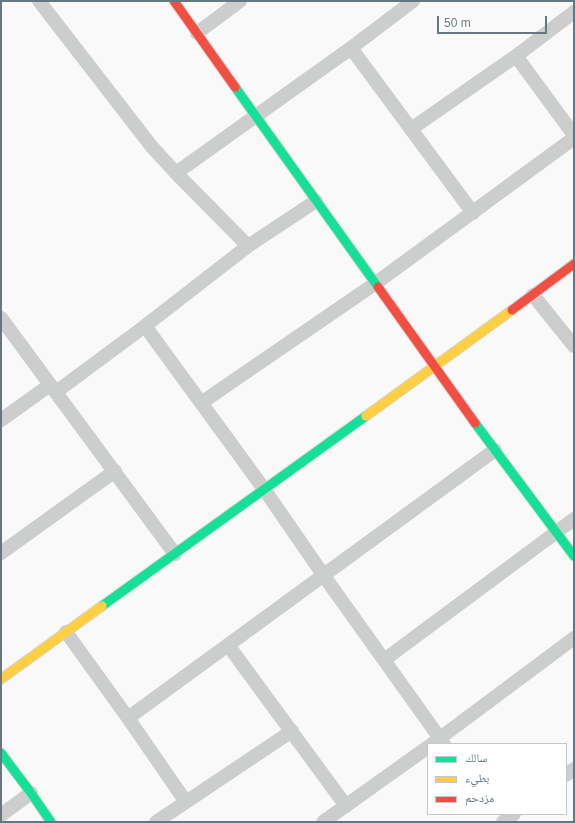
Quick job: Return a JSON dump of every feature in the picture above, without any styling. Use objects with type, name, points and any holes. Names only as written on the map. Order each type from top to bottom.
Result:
[{"type":"street","points":[[39,1],[152,147],[248,246]]},
{"type":"street","points":[[174,1],[495,450],[574,556]]},
{"type":"street","points":[[197,33],[240,1]]},
{"type":"street","points":[[176,173],[351,48],[413,1]]},
{"type":"street","points":[[411,129],[516,56],[574,12]]},
{"type":"street","points":[[351,48],[473,213]]},
{"type":"street","points":[[516,56],[574,135]]},
{"type":"street","points":[[201,402],[376,283],[574,138]]},
{"type":"street","points":[[1,420],[53,388],[146,326],[248,246],[316,201]]},
{"type":"street","points":[[1,679],[574,264]]},
{"type":"street","points":[[533,295],[574,346]]},
{"type":"street","points":[[1,318],[175,554]]},
{"type":"street","points":[[146,326],[264,489],[384,660],[438,742],[574,638]]},
{"type":"street","points":[[128,718],[495,450]]},
{"type":"street","points":[[3,549],[115,472]]},
{"type":"street","points":[[384,660],[574,519]]},
{"type":"street","points":[[66,632],[186,802]]},
{"type":"street","points":[[228,645],[346,806]]},
{"type":"street","points":[[156,822],[292,731]]},
{"type":"street","points":[[323,822],[427,748]]},
{"type":"street","points":[[1,753],[51,822]]},
{"type":"street","points":[[1,815],[31,793]]},
{"type":"street","points":[[502,822],[512,815]]},
{"type":"traffic: fast","points":[[235,87],[378,287]]},
{"type":"traffic: fast","points":[[102,606],[366,416]]},
{"type":"traffic: fast","points":[[475,423],[574,556]]},
{"type":"traffic: fast","points":[[1,753],[51,822]]},
{"type":"traffic: slow","points":[[366,416],[512,310]]},
{"type":"traffic: slow","points":[[1,679],[102,606]]},
{"type":"traffic: jam","points":[[174,1],[235,87]]},
{"type":"traffic: jam","points":[[512,310],[574,264]]},
{"type":"traffic: jam","points":[[378,287],[475,423]]}]
